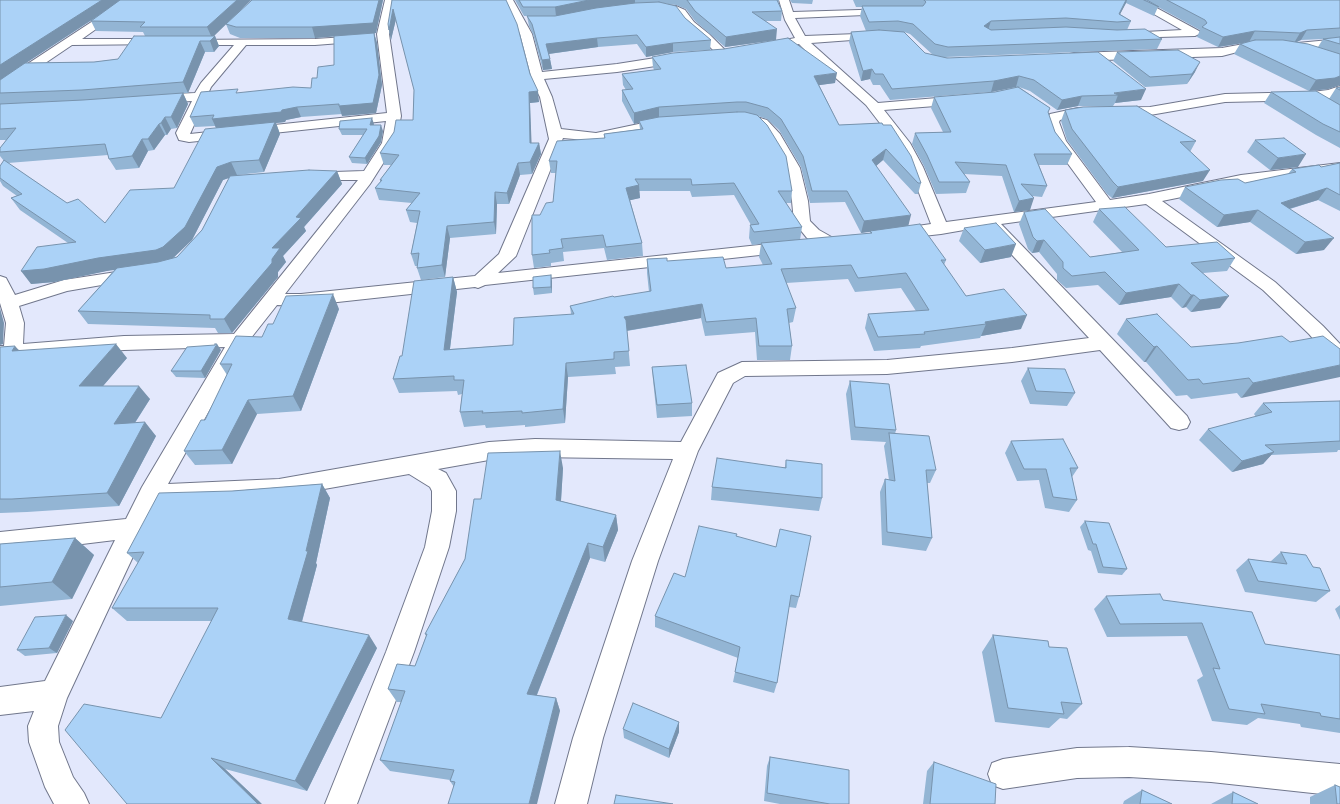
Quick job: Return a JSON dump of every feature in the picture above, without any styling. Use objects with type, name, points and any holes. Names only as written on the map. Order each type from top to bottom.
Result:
[{"type":"street","points":[[0,88],[132,0]]},
{"type":"street","points":[[73,804],[61,787],[44,742],[43,726],[54,694],[150,494],[239,340],[369,175],[389,143],[394,116],[383,37],[390,0]]},
{"type":"street","points":[[478,282],[507,256],[556,140],[546,97],[537,76],[526,34],[525,21],[508,0]]},
{"type":"street","points":[[784,0],[796,33],[876,107],[903,143],[916,167],[941,229]]},
{"type":"street","points":[[1134,0],[1194,33],[1236,49]]},
{"type":"street","points":[[641,7],[676,9],[681,12],[690,24],[705,36],[723,54]]},
{"type":"street","points":[[789,14],[899,11]]},
{"type":"street","points":[[223,32],[219,37],[243,42]]},
{"type":"street","points":[[1113,36],[1194,33]]},
{"type":"street","points":[[755,49],[802,40],[890,35]]},
{"type":"street","points":[[182,42],[315,42],[383,37]]},
{"type":"street","points":[[70,42],[167,42]]},
{"type":"street","points":[[243,42],[205,86],[183,132],[184,137],[206,137],[394,116]]},
{"type":"street","points":[[1064,58],[1222,52],[1249,46],[1287,47],[1340,42]]},
{"type":"street","points":[[1287,47],[1324,56]]},
{"type":"street","points":[[1096,56],[1114,70]]},
{"type":"street","points":[[537,76],[618,68],[673,58],[692,57]]},
{"type":"street","points":[[1106,205],[1059,142],[1052,122],[1055,117],[1081,112],[1136,112],[1163,109],[1225,98],[1312,96],[1330,94],[1340,90]]},
{"type":"street","points":[[1312,96],[1329,106]]},
{"type":"street","points":[[141,101],[200,97]]},
{"type":"street","points":[[1149,98],[1163,109]]},
{"type":"street","points":[[876,107],[970,99]]},
{"type":"street","points":[[271,299],[301,300],[837,242],[813,234],[802,222],[800,201],[793,168],[773,134],[762,123],[745,118],[731,118]]},
{"type":"street","points":[[554,133],[596,137],[611,135],[659,123],[681,121]]},
{"type":"street","points":[[881,236],[941,229],[1149,199],[1242,180],[1340,167]]},
{"type":"street","points":[[293,177],[369,175]]},
{"type":"street","points":[[1149,199],[1269,286],[1316,330],[1340,357]]},
{"type":"street","points":[[990,222],[1178,422]]},
{"type":"street","points":[[507,256],[515,277]]},
{"type":"street","points":[[10,303],[64,286],[150,272]]},
{"type":"street","points":[[0,282],[10,303],[15,323],[6,352],[117,344],[239,340]]},
{"type":"street","points":[[253,321],[301,300]]},
{"type":"street","points":[[571,804],[588,738],[645,561],[687,451],[725,378],[742,369],[887,367],[1103,343]]},
{"type":"street","points":[[150,494],[279,488],[489,451],[535,448],[687,451]]},
{"type":"street","points":[[341,804],[400,652],[437,547],[444,511],[444,491],[438,480],[410,464]]},
{"type":"street","points":[[0,543],[134,528]]},
{"type":"street","points":[[0,701],[54,694]]},
{"type":"street","points":[[1003,774],[1077,763],[1130,762],[1211,767],[1340,780]]},
{"type":"building","points":[[0,0],[102,0],[0,65]]},
{"type":"building","points":[[120,0],[237,0],[207,27],[140,27],[145,22],[91,21]]},
{"type":"building","points":[[252,0],[379,0],[373,23],[312,27],[236,27],[226,24]]},
{"type":"building","points":[[392,0],[506,0],[517,24],[530,74],[538,91],[529,92],[530,143],[539,143],[530,162],[518,163],[507,193],[495,192],[494,222],[447,226],[442,265],[417,268],[419,253],[411,254],[420,211],[406,210],[420,193],[375,188],[399,155],[380,153],[394,132],[396,120],[413,120],[414,90],[393,9],[389,30],[388,24]]},
{"type":"building","points":[[519,0],[589,0],[555,7],[523,7]]},
{"type":"building","points":[[687,0],[777,0],[782,11],[752,12],[777,29],[726,37],[695,11]]},
{"type":"building","points":[[924,0],[1126,0],[1119,14],[1131,21],[1117,22],[1066,18],[991,21],[984,26],[991,30],[1066,27],[1117,30],[1145,29],[1162,39],[948,47],[935,44],[913,24],[898,21],[869,22],[862,6],[923,6],[926,2]]},
{"type":"building","points":[[1144,0],[1147,0],[1159,7]]},
{"type":"building","points":[[1167,0],[1340,0],[1340,28],[1307,30],[1300,33],[1255,31],[1223,37],[1202,27],[1207,23],[1205,20]]},
{"type":"building","points":[[659,2],[676,6],[685,18],[711,40],[646,47],[637,35],[546,44],[550,59],[542,60],[532,24],[527,16],[555,16],[596,8],[635,3]]},
{"type":"building","points":[[879,30],[904,32],[925,53],[947,58],[1098,52],[1146,89],[1114,93],[1118,95],[1082,96],[1062,100],[1034,80],[1019,76],[994,81],[892,89],[883,74],[875,74],[872,69],[863,71],[851,32]]},
{"type":"building","points":[[374,33],[379,75],[373,103],[339,106],[339,104],[297,107],[282,110],[281,112],[212,119],[214,115],[190,117],[201,92],[238,89],[236,93],[293,87],[311,88],[312,78],[317,78],[318,67],[334,65],[334,36]]},
{"type":"building","points":[[134,36],[215,36],[210,41],[200,41],[183,82],[82,90],[0,93],[0,80],[25,63],[94,62],[118,59]]},
{"type":"building","points":[[1340,37],[1340,44],[1323,39]]},
{"type":"building","points":[[788,38],[837,73],[814,76],[839,125],[882,123],[883,125],[891,125],[911,156],[921,183],[918,183],[886,149],[872,160],[911,215],[864,221],[847,191],[812,191],[803,156],[781,119],[768,108],[746,102],[737,102],[659,107],[634,113],[622,90],[633,89],[622,74],[661,69],[652,57],[673,53],[724,49]]},
{"type":"building","points":[[1255,40],[1283,40],[1308,44],[1340,54],[1340,76],[1316,80],[1240,44]]},
{"type":"building","points":[[1178,50],[1200,62],[1192,74],[1150,77],[1117,52]]},
{"type":"building","points":[[1018,87],[1050,108],[1048,112],[1055,132],[1072,154],[1034,154],[1047,186],[1021,184],[1034,198],[1019,201],[1006,165],[955,162],[970,182],[939,182],[915,133],[951,132],[934,97],[995,92]]},
{"type":"building","points":[[1316,91],[1340,105],[1340,132],[1323,124],[1271,92]]},
{"type":"building","points":[[183,93],[171,117],[165,117],[148,139],[142,139],[132,156],[109,159],[105,144],[0,152],[0,148],[16,128],[0,129],[0,104]]},
{"type":"building","points":[[1137,106],[1196,141],[1180,142],[1210,170],[1118,187],[1072,129],[1065,110],[1083,107]]},
{"type":"building","points":[[737,112],[757,115],[767,125],[786,156],[792,191],[778,191],[802,227],[754,232],[750,225],[759,224],[734,183],[692,185],[691,179],[635,179],[639,185],[626,188],[642,243],[606,247],[603,235],[561,239],[563,248],[549,250],[550,253],[532,255],[532,215],[540,215],[546,203],[553,202],[557,161],[549,161],[557,141],[605,138],[604,134],[643,129],[639,121],[659,117]]},
{"type":"building","points":[[372,118],[370,125],[381,125],[379,136],[365,158],[349,157],[367,129],[339,129],[340,121]]},
{"type":"building","points":[[275,122],[259,160],[231,162],[217,167],[185,227],[163,247],[156,250],[98,258],[44,269],[21,271],[37,247],[76,242],[11,198],[22,194],[0,178],[0,166],[4,160],[67,203],[78,199],[105,223],[130,190],[174,188],[205,129]]},
{"type":"building","points":[[1284,138],[1306,154],[1278,158],[1255,140]]},
{"type":"building","points":[[1340,163],[1340,195],[1327,188],[1281,203],[1334,238],[1305,242],[1258,210],[1224,215],[1185,187],[1221,180],[1238,179],[1245,183],[1296,172],[1292,169],[1319,165],[1321,167]]},
{"type":"building","points":[[309,170],[337,171],[296,217],[301,218],[272,248],[280,248],[272,259],[272,263],[224,319],[210,319],[210,315],[78,311],[117,268],[158,262],[177,257],[202,230],[230,176]]},
{"type":"building","points":[[1125,207],[1166,247],[1217,242],[1235,258],[1191,263],[1229,296],[1200,300],[1194,295],[1191,295],[1179,284],[1126,293],[1105,272],[1072,276],[1063,268],[1063,262],[1044,240],[1037,241],[1033,237],[1024,212],[1045,209],[1090,257],[1139,250],[1099,209]]},
{"type":"building","points":[[996,223],[1016,244],[985,250],[964,228]]},
{"type":"building","points":[[920,224],[946,260],[941,260],[966,296],[1004,289],[1027,315],[985,322],[986,324],[924,332],[925,334],[878,337],[868,314],[929,310],[906,273],[858,278],[851,265],[781,269],[796,308],[787,309],[792,346],[759,346],[756,318],[706,322],[702,304],[624,317],[626,320],[629,351],[614,352],[614,359],[566,363],[563,409],[522,413],[522,411],[482,413],[483,411],[460,412],[464,380],[454,380],[454,376],[393,379],[400,356],[402,356],[414,281],[453,277],[444,350],[513,345],[514,318],[574,314],[570,306],[613,296],[651,291],[647,259],[667,258],[667,261],[723,257],[726,268],[772,264],[761,243],[872,233],[870,231]]},
{"type":"building","points":[[551,275],[551,287],[533,288],[533,277]]},
{"type":"building","points":[[333,294],[293,396],[248,400],[222,450],[184,451],[201,420],[205,420],[232,364],[220,364],[236,336],[262,337],[268,324],[273,324],[286,296]]},
{"type":"building","points":[[1157,314],[1191,347],[1238,343],[1282,336],[1290,342],[1323,336],[1340,349],[1340,365],[1253,383],[1249,378],[1203,384],[1199,379],[1188,380],[1157,346],[1154,347],[1126,319]]},
{"type":"building","points":[[116,344],[79,386],[139,386],[114,424],[145,422],[107,493],[0,499],[0,347],[15,346],[12,351]]},
{"type":"building","points":[[217,344],[201,371],[171,371],[187,347]]},
{"type":"building","points":[[686,365],[692,403],[657,405],[652,367]]},
{"type":"building","points":[[1028,368],[1065,369],[1075,393],[1036,391]]},
{"type":"building","points":[[850,381],[889,384],[896,430],[855,427]]},
{"type":"building","points":[[1340,401],[1340,441],[1265,445],[1274,452],[1242,461],[1208,429],[1272,412],[1263,403]]},
{"type":"building","points":[[889,433],[929,436],[936,470],[926,470],[932,538],[887,532],[885,479],[895,481]]},
{"type":"building","points":[[1063,439],[1078,468],[1070,468],[1077,500],[1053,497],[1046,469],[1024,469],[1011,441]]},
{"type":"building","points":[[560,451],[556,500],[616,515],[603,547],[588,543],[527,694],[556,698],[529,804],[448,804],[455,782],[450,781],[454,770],[380,760],[405,691],[388,689],[397,664],[415,666],[427,634],[425,634],[465,559],[474,499],[481,499],[488,453]]},
{"type":"building","points":[[717,458],[786,468],[786,460],[822,464],[822,498],[712,487]]},
{"type":"building","points":[[322,484],[306,551],[308,551],[288,619],[369,635],[295,781],[211,758],[258,804],[127,804],[65,730],[84,704],[161,718],[218,608],[112,608],[144,552],[127,553],[159,493],[232,491]]},
{"type":"building","points":[[1085,521],[1109,523],[1127,569],[1103,567],[1096,544],[1093,544]]},
{"type":"building","points":[[699,526],[737,534],[736,536],[776,547],[780,529],[811,536],[799,597],[791,595],[777,683],[735,672],[740,647],[655,616],[674,573],[685,577]]},
{"type":"building","points":[[75,538],[52,582],[0,587],[0,544]]},
{"type":"building","points":[[1281,552],[1306,555],[1313,567],[1320,568],[1330,591],[1258,581],[1248,559],[1287,564]]},
{"type":"building","points":[[1160,594],[1163,600],[1252,612],[1265,644],[1340,655],[1340,719],[1321,716],[1320,713],[1261,704],[1265,714],[1229,709],[1213,668],[1220,669],[1202,623],[1120,624],[1106,596]]},
{"type":"building","points":[[66,615],[49,648],[17,650],[35,617]]},
{"type":"building","points":[[993,635],[1048,641],[1049,647],[1067,648],[1082,704],[1061,702],[1064,714],[1008,708]]},
{"type":"building","points":[[633,703],[679,722],[669,749],[623,729]]},
{"type":"building","points":[[770,757],[849,770],[849,804],[830,804],[767,793]]},
{"type":"building","points":[[934,762],[996,784],[995,804],[930,804]]},
{"type":"building","points":[[1335,785],[1340,787],[1340,804],[1337,804]]},
{"type":"building","points":[[1142,790],[1172,804],[1140,804]]},
{"type":"building","points":[[1233,792],[1258,804],[1232,804]]},
{"type":"building","points":[[616,795],[673,804],[614,804]]}]
